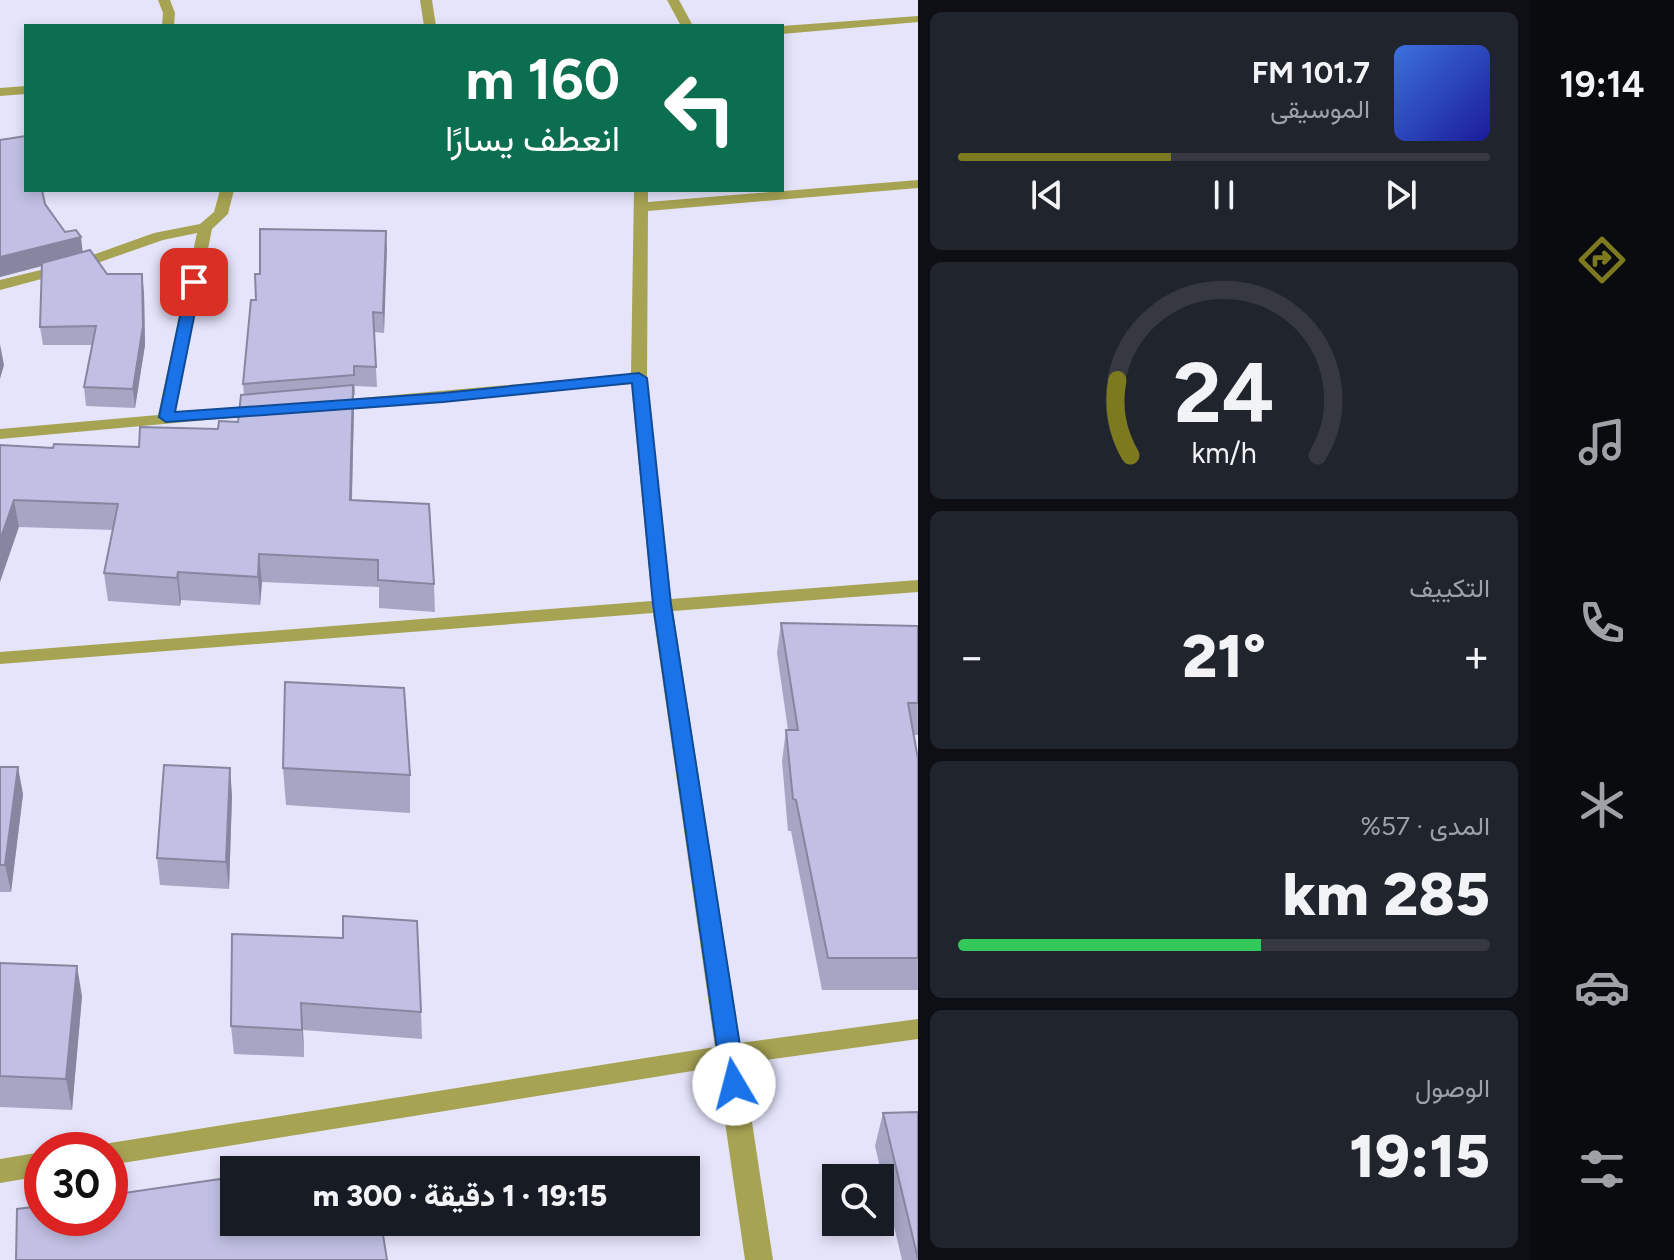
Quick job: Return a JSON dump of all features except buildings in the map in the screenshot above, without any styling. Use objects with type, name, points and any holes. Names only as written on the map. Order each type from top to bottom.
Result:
[{"type":"street","points":[[164,0],[169,13],[168,24]]},
{"type":"street","points":[[426,0],[430,24]]},
{"type":"street","points":[[673,0],[686,24]]},
{"type":"street","points":[[784,30],[918,19]]},
{"type":"street","points":[[0,92],[24,90]]},
{"type":"street","points":[[784,191],[918,184]]},
{"type":"street","points":[[0,285],[90,261],[159,236],[205,227],[221,214],[226,192]]},
{"type":"street","points":[[759,1260],[662,604],[639,378],[642,199],[771,192]]},
{"type":"street","points":[[166,417],[205,227]]},
{"type":"street","points":[[0,434],[166,417],[639,378]]},
{"type":"street","points":[[0,658],[918,586]]},
{"type":"street","points":[[128,1151],[729,1055],[918,1029]]},
{"type":"street","points":[[0,1171],[24,1167]]},
{"type":"route","points":[[194,282],[166,417],[443,397],[639,378],[662,604],[734,1084]]}]
